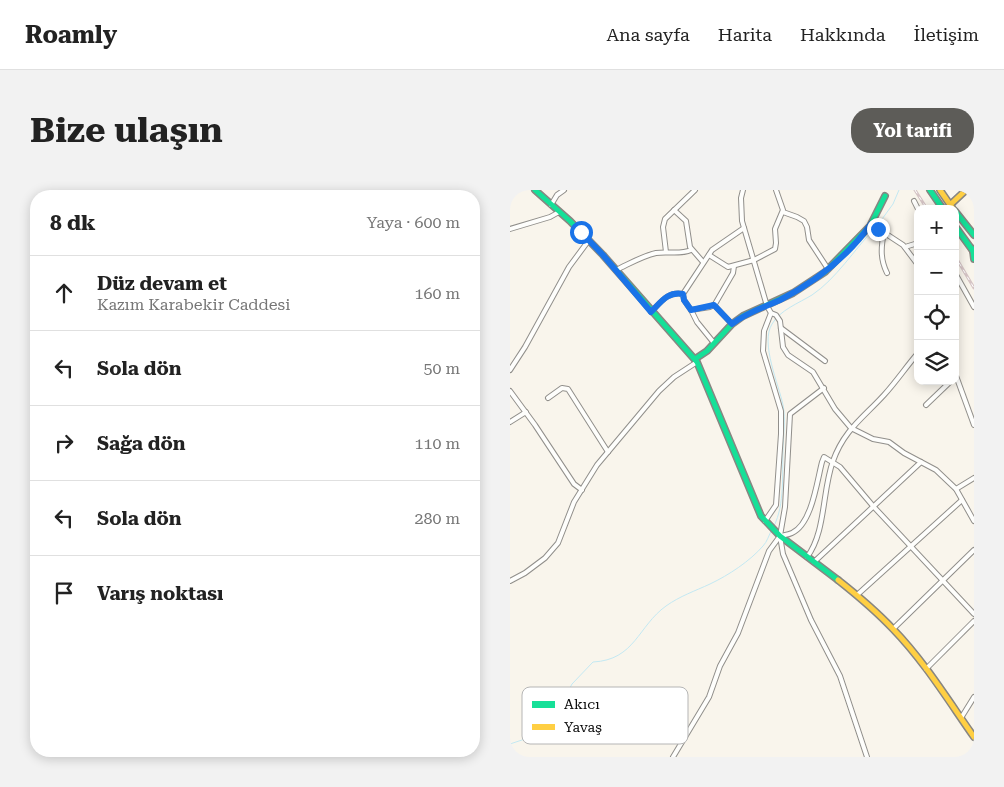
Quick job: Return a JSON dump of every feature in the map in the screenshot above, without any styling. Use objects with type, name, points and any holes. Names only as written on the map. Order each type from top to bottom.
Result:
[{"type":"street","points":[[535,190],[589,240],[696,361],[750,496],[761,516],[780,536],[857,596],[893,629],[926,669],[974,738]]},
{"type":"street","points":[[551,205],[557,195],[564,190]]},
{"type":"street","points":[[666,252],[665,219],[695,190]]},
{"type":"street","points":[[743,190],[741,198],[742,221],[767,306],[780,321],[783,347],[788,355],[813,372],[836,409],[851,428],[873,440],[890,442],[904,453],[936,470],[956,490],[974,521]]},
{"type":"street","points":[[709,255],[724,265],[734,266],[754,260],[775,249],[775,229],[783,212],[776,190]]},
{"type":"street","points":[[930,190],[940,205]]},
{"type":"street","points":[[940,190],[951,205]]},
{"type":"street","points":[[955,205],[966,190]]},
{"type":"street","points":[[972,190],[974,194]]},
{"type":"street","points":[[510,581],[546,558],[558,543],[572,508],[597,465],[665,385],[696,361],[732,324],[748,313],[767,306],[804,287],[828,269],[873,225],[885,196]]},
{"type":"street","points":[[914,201],[916,205]]},
{"type":"street","points":[[674,210],[686,221],[691,250],[703,262]]},
{"type":"street","points":[[510,229],[550,217],[559,212]]},
{"type":"street","points":[[783,212],[797,217],[804,222],[807,227],[809,240],[828,269]]},
{"type":"street","points":[[959,216],[974,235]]},
{"type":"street","points":[[873,225],[905,247],[914,259]]},
{"type":"street","points":[[714,343],[697,322],[684,300],[683,294],[709,255],[721,243],[744,228]]},
{"type":"street","points":[[959,231],[973,250],[974,259]]},
{"type":"street","points":[[884,232],[881,246],[882,263],[887,273]]},
{"type":"street","points":[[510,370],[525,347],[569,267],[589,240]]},
{"type":"street","points":[[905,247],[914,244]]},
{"type":"street","points":[[616,270],[654,254],[691,250]]},
{"type":"street","points":[[691,310],[714,305],[733,273],[734,266]]},
{"type":"street","points":[[959,280],[974,307]]},
{"type":"street","points":[[651,312],[669,296],[676,293],[683,294]]},
{"type":"street","points":[[714,305],[732,324]]},
{"type":"street","points":[[765,520],[776,506],[781,434],[781,411],[763,351],[764,331],[774,314]]},
{"type":"street","points":[[781,328],[825,362]]},
{"type":"street","points":[[807,557],[813,550],[817,536],[832,462],[845,437],[851,428],[884,395],[914,358]]},
{"type":"street","points":[[959,384],[974,425]]},
{"type":"street","points":[[926,405],[947,385]]},
{"type":"street","points":[[548,398],[562,388],[568,389],[608,452]]},
{"type":"street","points":[[824,388],[790,414],[785,506],[780,536],[783,554],[811,620],[840,676],[867,757]]},
{"type":"street","points":[[510,391],[574,484],[582,490]]},
{"type":"street","points":[[510,422],[526,412]]},
{"type":"street","points":[[688,733],[709,697],[720,666],[738,633],[769,551],[780,536],[793,533],[803,523],[812,506],[824,457],[840,467],[974,614]]},
{"type":"street","points":[[814,562],[921,462]]},
{"type":"street","points":[[956,490],[974,478]]},
{"type":"street","points":[[857,596],[962,500]]},
{"type":"street","points":[[893,629],[974,550]]},
{"type":"street","points":[[926,669],[974,621]]},
{"type":"street","points":[[961,718],[974,697]]},
{"type":"street","points":[[675,756],[682,744]]},
{"type":"waterway","points":[[877,226],[893,204],[899,190]]},
{"type":"waterway","points":[[774,526],[780,508],[783,479],[784,416],[783,405],[769,353],[769,332],[775,319],[790,307],[812,295],[829,281],[874,229]]},
{"type":"waterway","points":[[570,687],[593,662],[607,660],[627,649],[666,606],[682,596],[732,572],[746,562],[758,552],[772,529]]},
{"type":"waterway","points":[[510,744],[522,740]]},
{"type":"railway","points":[[915,190],[924,205]]},
{"type":"railway","points":[[959,263],[974,288]]},
{"type":"traffic: fast","points":[[535,190],[570,221],[603,255],[697,362],[761,516],[780,536],[838,580]]},
{"type":"traffic: fast","points":[[930,190],[940,205]]},
{"type":"traffic: fast","points":[[695,359],[707,351],[732,324],[743,316],[793,293],[825,272],[870,226],[885,196]]},
{"type":"traffic: fast","points":[[959,216],[974,235]]},
{"type":"traffic: fast","points":[[959,232],[973,251],[974,259]]},
{"type":"traffic: slow","points":[[940,190],[950,205]]},
{"type":"traffic: slow","points":[[950,205],[966,190]]},
{"type":"traffic: slow","points":[[838,580],[887,622],[904,641],[974,737]]},
{"type":"route","points":[[581,232],[651,312],[666,297],[676,293],[683,294],[683,299],[691,310],[714,305],[732,324],[748,313],[778,301],[818,278],[844,254],[871,224],[878,229]]}]
